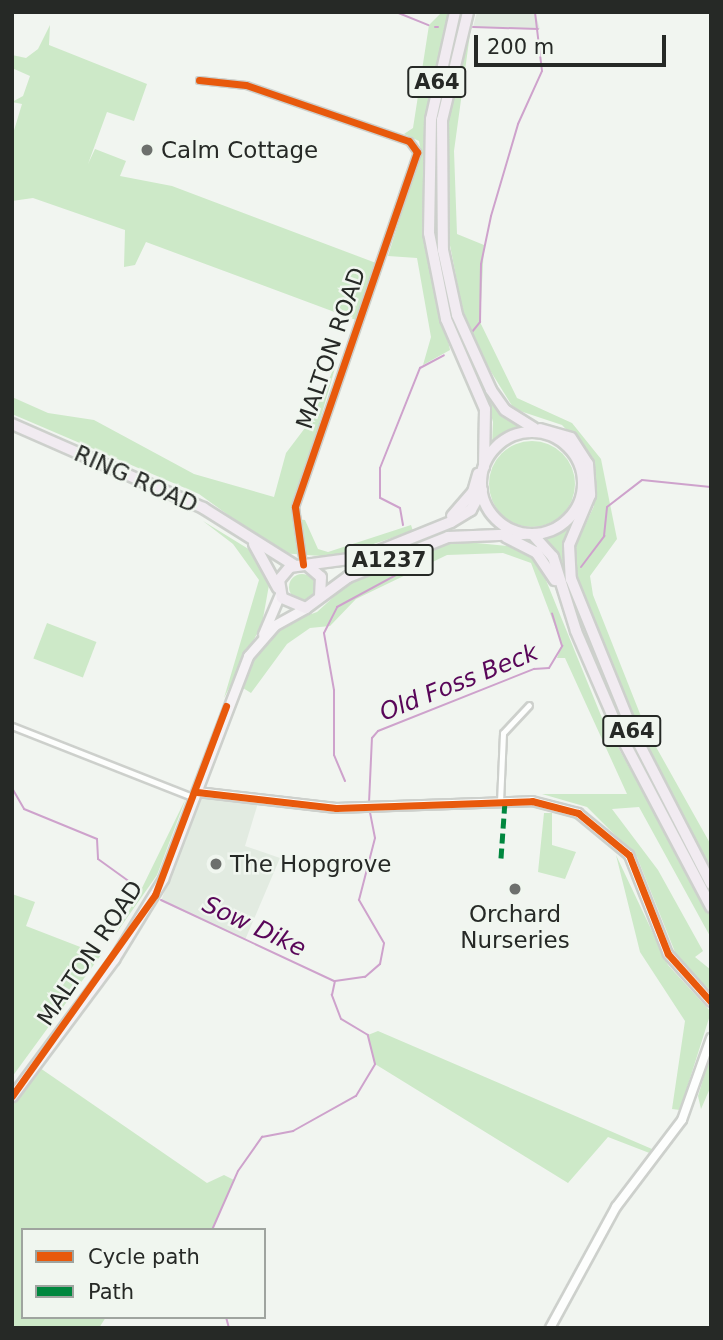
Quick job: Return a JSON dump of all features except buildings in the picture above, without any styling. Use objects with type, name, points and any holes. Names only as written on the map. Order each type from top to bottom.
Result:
[{"type":"highway","name":"A64","points":[[455,12],[433,153],[435,270],[454,342],[485,409],[484,467]]},
{"type":"highway","name":"A64","points":[[468,12],[449,79],[433,153],[442,242],[457,315],[497,400],[537,428],[570,438],[588,464],[590,495],[569,545],[571,579],[633,732],[711,884]]},
{"type":"highway","name":"RING ROAD","points":[[12,424],[203,508],[254,543],[301,565]]},
{"type":"highway","points":[[537,428],[575,458],[583,492],[570,519],[529,535],[496,519],[482,490],[484,467],[507,437],[537,428]]},
{"type":"highway","name":"A64","points":[[429,531],[468,499],[485,452]]},
{"type":"highway","name":"A1237","points":[[301,565],[364,557],[429,531],[471,510],[482,490]]},
{"type":"highway","points":[[502,535],[536,552],[561,592]]},
{"type":"highway","name":"A64","points":[[529,535],[553,557],[561,592],[622,738],[711,907]]},
{"type":"highway","name":"A1237","points":[[320,595],[348,577],[436,541],[529,535]]},
{"type":"highway","name":"RING ROAD","points":[[254,543],[279,591]]},
{"type":"highway","points":[[301,565],[320,577],[320,595],[306,608],[287,604],[279,591],[301,565]]},
{"type":"main road","name":"MALTON ROAD","points":[[12,1096],[144,914],[196,795],[226,706],[262,636],[279,591]]},
{"type":"main road","points":[[262,636],[306,608]]},
{"type":"street","name":"MALTON ROAD","points":[[199,80],[246,85],[415,145],[415,163],[295,507],[301,565]]},
{"type":"street","points":[[500,802],[503,733],[529,705]]},
{"type":"street","points":[[12,726],[196,795],[364,807],[500,802],[561,807],[616,838],[637,868],[668,954],[711,1002]]},
{"type":"street","points":[[550,1328],[616,1207],[682,1120],[711,1038]]},
{"type":"shaded area","points":[[477,12],[535,12],[540,29],[473,27]]},
{"type":"shaded area","points":[[200,796],[258,803],[245,846],[280,858],[245,940],[161,901]]},
{"type":"green space","points":[[442,12],[451,12],[428,111],[424,225],[450,350],[423,365],[431,337],[417,258],[388,256],[421,151],[419,141],[404,134],[413,128],[429,25]]},
{"type":"green space","points":[[473,12],[454,151],[457,234],[484,245],[480,322],[517,398],[572,423],[601,459],[617,539],[590,576],[593,595],[646,729],[711,845],[711,870],[623,697],[572,570],[575,547],[594,506],[593,458],[562,425],[514,409],[475,346],[462,307],[447,230],[446,129]]},
{"type":"green space","points":[[50,25],[49,45],[147,84],[134,121],[107,112],[88,164],[95,149],[126,161],[120,176],[172,186],[376,263],[356,320],[146,242],[135,265],[124,267],[125,230],[33,198],[12,201],[12,137],[22,104],[12,102],[23,96],[30,76],[12,68],[12,55],[26,58],[38,49]]},
{"type":"green space","points":[[337,361],[292,518],[305,520],[318,549],[328,552],[411,525],[413,531],[334,557],[281,553],[199,494],[12,414],[12,397],[48,413],[94,420],[194,474],[274,497],[286,453],[311,420]]},
{"type":"green space","points":[[484,390],[521,426],[492,446],[493,422]]},
{"type":"green space","points":[[524,441],[540,441],[563,453],[572,467],[575,484],[572,501],[563,515],[540,527],[524,527],[508,520],[496,508],[489,492],[489,476],[496,460],[508,448]]},
{"type":"green space","points":[[576,516],[565,552],[565,571],[544,537]]},
{"type":"green space","points":[[203,521],[255,553],[269,585],[262,624],[224,698],[259,580],[233,544]]},
{"type":"green space","points":[[456,541],[517,547],[539,563],[602,718],[711,916],[711,938],[639,807],[612,809],[658,870],[703,951],[695,957],[711,970],[711,991],[679,962],[637,857],[587,807],[542,794],[627,794],[565,658],[557,658],[562,645],[531,563],[503,553],[447,555],[356,599],[330,626],[310,628],[287,644],[251,693],[243,688],[255,655],[286,623],[317,612],[349,583]]},
{"type":"green space","points":[[302,574],[311,578],[315,587],[311,596],[302,600],[293,596],[289,587],[293,578]]},
{"type":"green space","points":[[47,623],[96,642],[83,677],[33,658]]},
{"type":"green space","points":[[186,798],[157,875],[115,935],[141,890]]},
{"type":"green space","points":[[544,813],[552,813],[552,845],[576,852],[565,879],[538,872]]},
{"type":"green space","points":[[616,855],[668,965],[711,1012],[680,1110],[672,1109],[685,1021],[640,952]]},
{"type":"green space","points":[[12,894],[35,902],[26,926],[101,955],[12,1077]]},
{"type":"green space","points":[[378,1031],[652,1149],[652,1154],[608,1137],[568,1183],[375,1064],[368,1035]]},
{"type":"green space","points":[[711,1053],[711,1086],[701,1109],[698,1096]]},
{"type":"green space","points":[[40,1068],[207,1183],[224,1175],[234,1180],[213,1228],[21,1228],[21,1319],[105,1319],[99,1328],[12,1328],[12,1105]]},
{"type":"waterway","points":[[396,12],[429,25]]},
{"type":"waterway","points":[[472,332],[480,322],[481,264],[491,216],[518,124],[542,71],[535,12]]},
{"type":"waterway","points":[[473,27],[538,29]]},
{"type":"waterway","points":[[403,525],[400,508],[380,498],[380,468],[420,368],[444,355]]},
{"type":"waterway","name":"Old Foss Beck","points":[[581,567],[604,536],[607,507],[642,480],[711,487]]},
{"type":"waterway","points":[[345,781],[334,755],[334,690],[324,633],[337,607],[396,575],[396,569]]},
{"type":"waterway","name":"Old Foss Beck","points":[[369,803],[372,738],[378,731],[534,669],[549,668],[562,646],[552,614]]},
{"type":"waterway","name":"Sow Dike","points":[[12,788],[24,809],[97,839],[98,859],[141,890]]},
{"type":"waterway","name":"Old Foss Beck","points":[[213,1228],[238,1171],[262,1137],[293,1131],[356,1096],[375,1064],[368,1035],[341,1019],[332,995],[335,981],[365,977],[380,964],[384,943],[359,900],[375,838],[369,808]]},
{"type":"waterway","name":"Sow Dike","points":[[161,900],[334,981]]},
{"type":"waterway","name":"Old Foss Beck","points":[[227,1319],[229,1328]]},
{"type":"marked path","points":[[501,858],[505,801]]},
{"type":"cycle path","points":[[199,80],[246,85],[409,141],[417,152],[295,507],[303,564]]},
{"type":"cycle path","points":[[12,1096],[155,895],[226,706]]},
{"type":"cycle path","points":[[197,792],[336,808],[532,801],[578,813],[629,855],[668,954],[711,1002]]},
{"type":"place","name":"Calm Cottage","points":[[147,150]]},
{"type":"place","name":"The Hopgrove","points":[[216,864]]},
{"type":"place","name":"Orchard Nurseries","points":[[515,889]]}]
